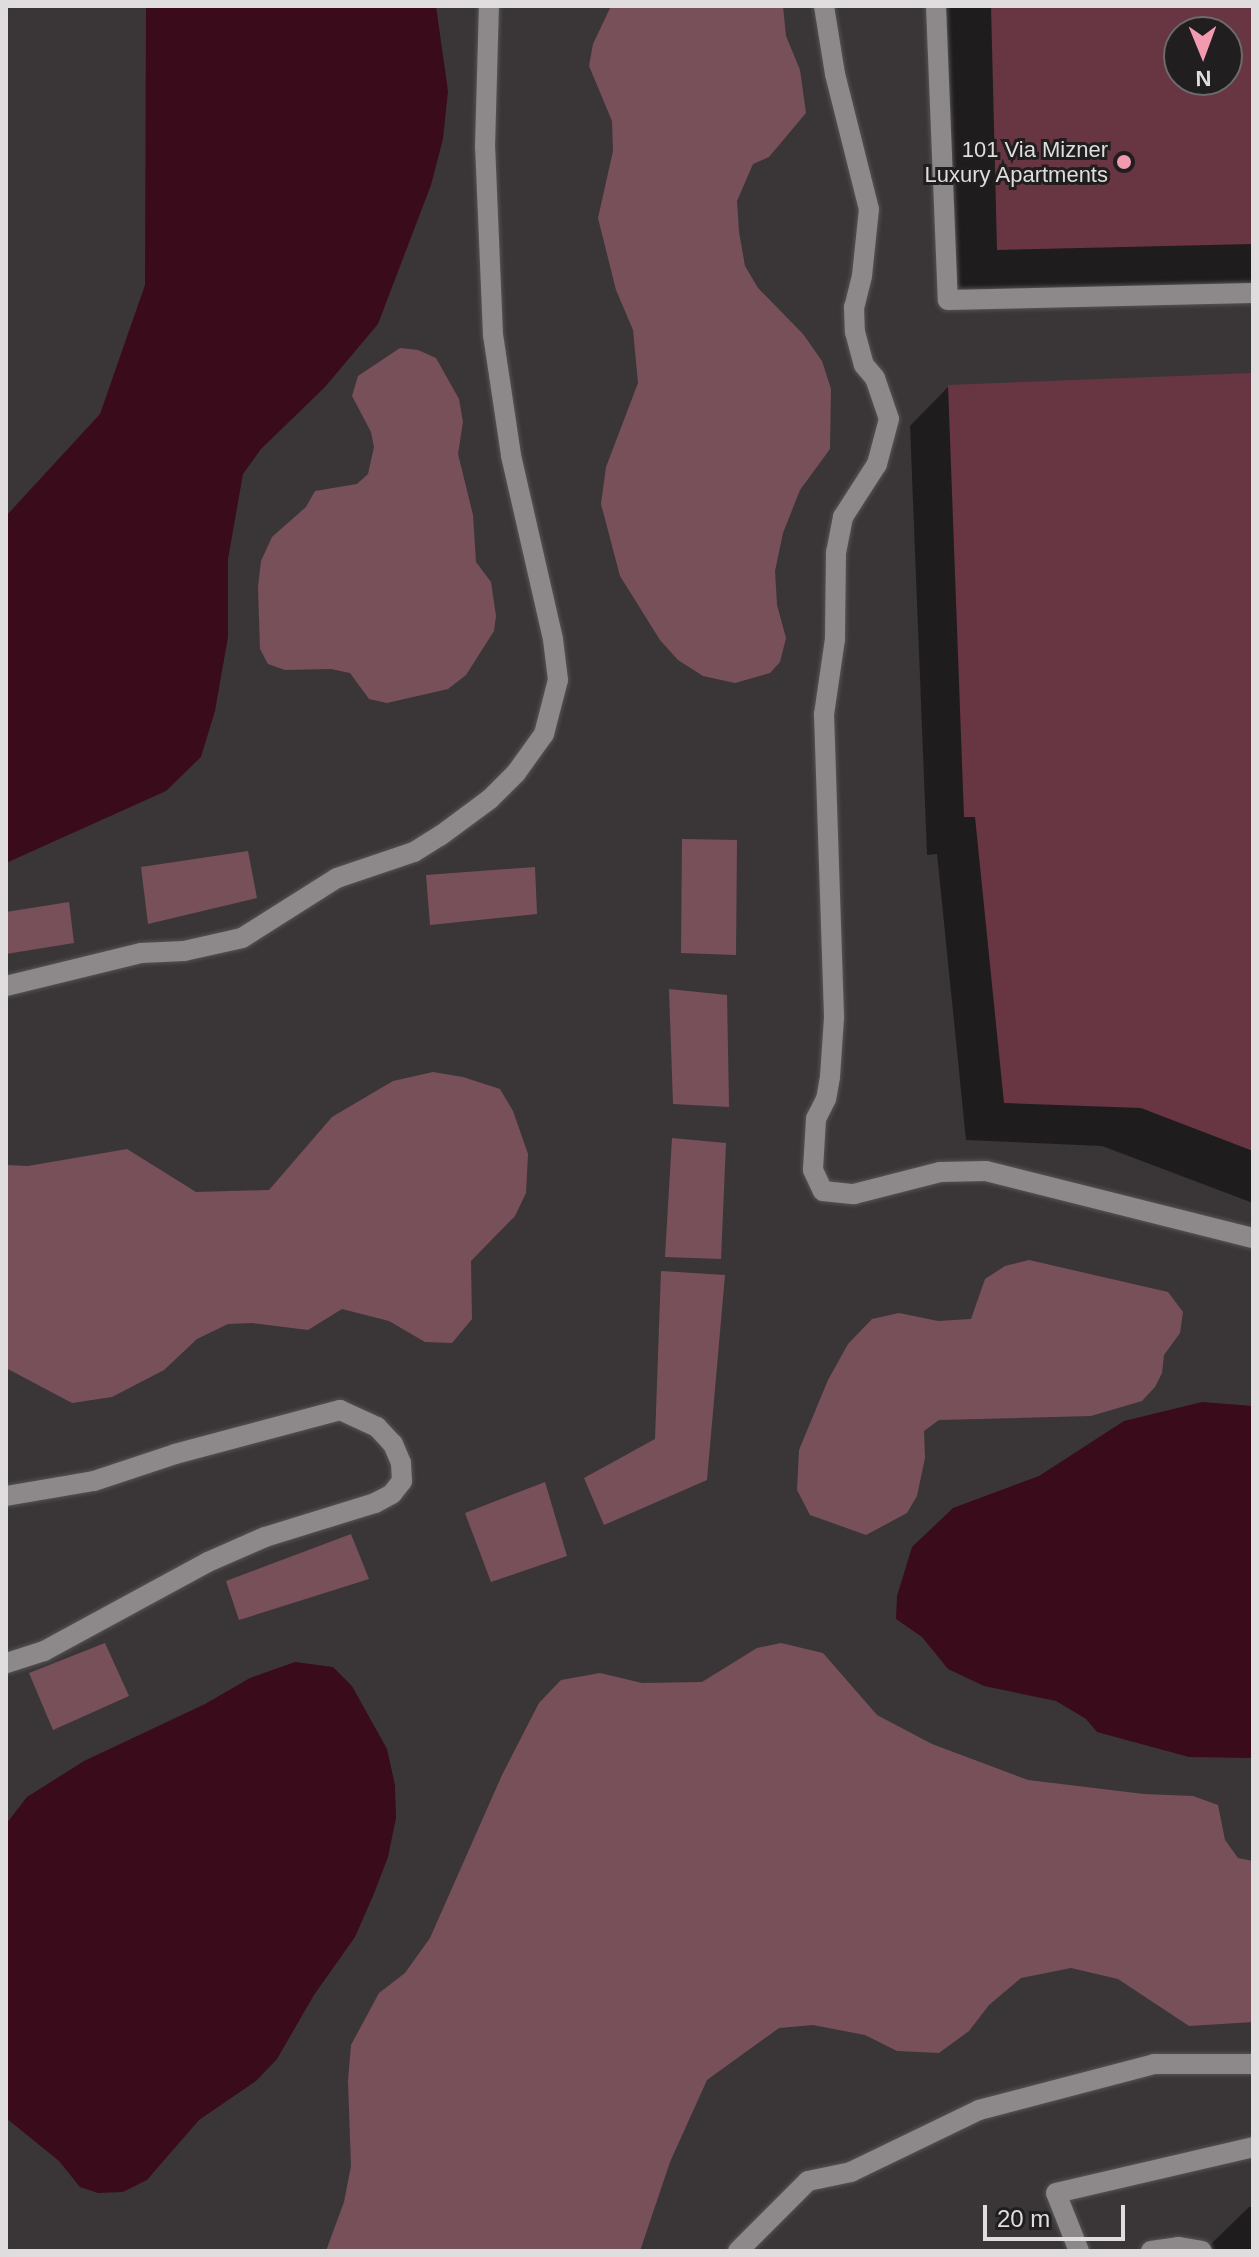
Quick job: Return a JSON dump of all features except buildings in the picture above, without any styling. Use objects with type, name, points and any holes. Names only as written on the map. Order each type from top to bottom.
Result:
[{"type":"lane","points":[[6,986],[141,953],[184,951],[242,938],[283,915],[312,891],[337,878],[414,852],[440,836],[490,799],[516,773],[544,734],[558,680],[553,639],[511,455],[493,335],[485,147],[489,6]]},
{"type":"lane","points":[[824,6],[835,74],[869,209],[862,276],[854,307],[855,332],[864,365],[875,378],[889,419],[877,464],[843,517],[836,552],[835,639],[824,714],[834,1018],[830,1077],[826,1099],[816,1119],[813,1170],[823,1191],[854,1194],[940,1172],[986,1171],[1253,1238]]},
{"type":"lane","points":[[936,6],[948,300],[1253,293]]},
{"type":"lane","points":[[6,1496],[94,1481],[175,1454],[340,1410],[377,1427],[393,1444],[401,1463],[402,1481],[392,1494],[375,1503],[265,1537],[208,1562],[44,1651],[6,1663]]},
{"type":"lane","points":[[738,2251],[808,2181],[851,2172],[979,2110],[1154,2064],[1253,2064]]},
{"type":"lane","points":[[1079,2251],[1056,2193],[1253,2147]]},
{"type":"lane","points":[[1151,2251],[1178,2247],[1202,2251]]},
{"type":"shaded area","points":[[146,6],[436,6],[448,91],[443,139],[431,185],[378,324],[325,387],[261,449],[243,474],[228,559],[228,637],[215,711],[201,757],[166,791],[6,863],[6,516],[100,414],[145,285]]},
{"type":"shaded area","points":[[611,6],[783,6],[786,36],[800,70],[806,113],[769,157],[753,164],[737,201],[739,232],[745,266],[758,288],[803,334],[822,361],[831,389],[830,449],[800,490],[783,533],[775,571],[777,605],[786,638],[780,662],[770,673],[735,683],[703,676],[678,660],[660,640],[620,576],[601,504],[606,467],[638,383],[633,330],[616,290],[598,218],[613,151],[612,121],[589,66],[593,44]]},
{"type":"shaded area","points":[[400,348],[418,350],[436,358],[459,399],[463,422],[458,454],[473,515],[476,562],[491,582],[496,616],[494,631],[466,675],[448,689],[387,703],[369,699],[350,673],[331,669],[285,670],[268,664],[260,649],[258,587],[261,561],[272,537],[306,507],[315,491],[357,484],[368,474],[374,447],[371,432],[352,396],[358,376]]},
{"type":"shaded area","points":[[682,839],[737,840],[736,955],[681,953]]},
{"type":"shaded area","points":[[248,851],[257,898],[148,924],[141,867]]},
{"type":"shaded area","points":[[535,867],[537,914],[430,925],[426,875]]},
{"type":"shaded area","points":[[69,902],[74,943],[6,954],[6,912]]},
{"type":"shaded area","points":[[669,989],[727,995],[729,1107],[673,1104]]},
{"type":"shaded area","points":[[433,1072],[463,1077],[500,1089],[513,1111],[528,1154],[526,1193],[515,1216],[471,1261],[472,1319],[452,1343],[425,1342],[389,1321],[342,1309],[308,1330],[252,1323],[228,1324],[197,1339],[164,1370],[112,1397],[72,1403],[6,1368],[6,1165],[28,1166],[127,1149],[196,1192],[269,1190],[332,1117],[393,1081]]},
{"type":"shaded area","points":[[672,1138],[726,1143],[721,1259],[665,1257]]},
{"type":"shaded area","points":[[1029,1260],[1168,1292],[1183,1312],[1180,1333],[1164,1355],[1162,1373],[1155,1387],[1142,1401],[1091,1416],[939,1420],[924,1431],[925,1458],[917,1496],[907,1513],[866,1535],[810,1515],[797,1490],[799,1450],[828,1380],[848,1344],[872,1319],[899,1313],[938,1321],[971,1319],[985,1279],[1005,1266]]},
{"type":"shaded area","points":[[661,1271],[725,1275],[707,1480],[604,1525],[584,1478],[655,1439]]},
{"type":"shaded area","points":[[1202,1402],[1253,1406],[1253,1758],[1189,1757],[1097,1732],[1086,1719],[1056,1701],[984,1686],[948,1669],[922,1637],[896,1619],[897,1596],[912,1547],[953,1508],[1039,1476],[1124,1421]]},
{"type":"shaded area","points":[[545,1482],[567,1556],[491,1582],[465,1513]]},
{"type":"shaded area","points":[[351,1534],[369,1579],[239,1620],[226,1581]]},
{"type":"shaded area","points":[[105,1643],[129,1696],[53,1730],[29,1673]]},
{"type":"shaded area","points":[[781,1643],[823,1653],[877,1715],[932,1744],[1028,1780],[1144,1794],[1193,1796],[1218,1805],[1225,1840],[1238,1858],[1253,1861],[1253,2022],[1189,2026],[1118,1979],[1071,1968],[1021,1978],[989,2005],[969,2031],[939,2053],[897,2051],[865,2035],[813,2025],[779,2028],[707,2080],[670,2162],[640,2251],[326,2251],[344,2202],[351,2166],[348,2081],[351,2045],[379,1993],[405,1973],[430,1938],[502,1775],[539,1703],[561,1680],[600,1673],[642,1683],[702,1682],[757,1648]]},
{"type":"shaded area","points":[[295,1662],[333,1667],[352,1686],[387,1749],[395,1785],[396,1818],[388,1857],[373,1896],[355,1937],[314,1995],[277,2059],[256,2081],[199,2120],[147,2180],[123,2192],[98,2193],[80,2187],[59,2161],[6,2118],[6,1824],[27,1797],[84,1761],[205,1704],[250,1678]]},
{"type":"place","name":"101 Via Mizner Luxury Apartments","points":[[1124,162]]}]
